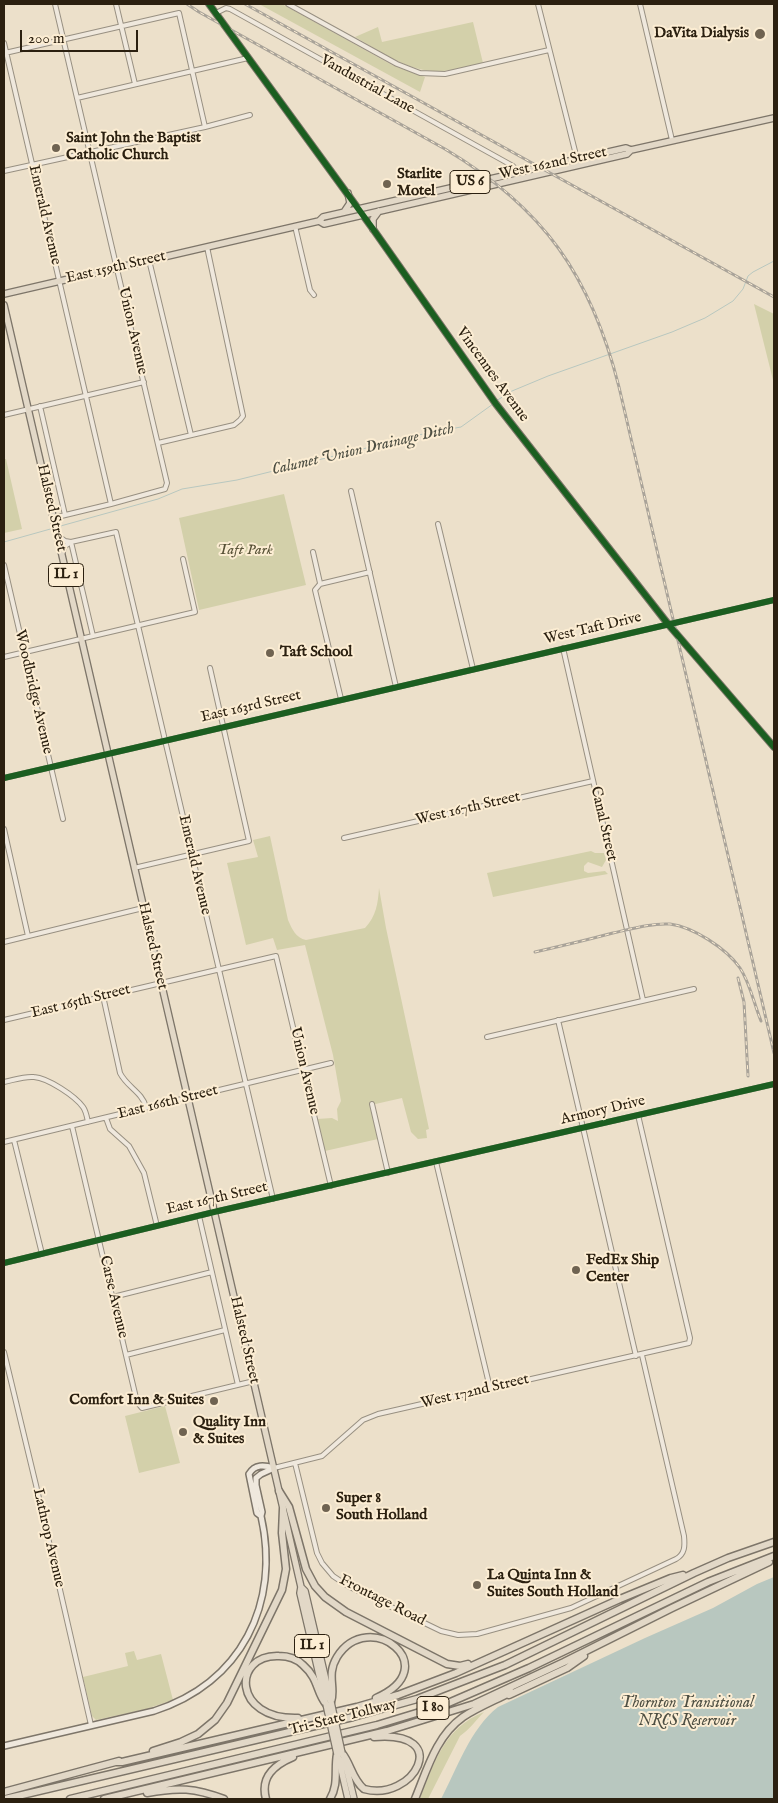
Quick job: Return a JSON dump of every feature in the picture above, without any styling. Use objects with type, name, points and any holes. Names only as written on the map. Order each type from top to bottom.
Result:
[{"type":"highway","points":[[279,1491],[290,1507],[306,1569],[315,1586],[331,1603],[447,1664],[463,1666],[487,1656],[493,1656]]},
{"type":"highway","points":[[4,1792],[116,1762],[190,1739],[206,1728],[222,1712],[282,1590],[286,1564],[282,1533],[283,1509]]},
{"type":"highway","name":"Tri-State Tollway","points":[[5,1799],[344,1719],[417,1699],[505,1665],[694,1573],[728,1558],[774,1542]]},
{"type":"highway","points":[[416,1799],[434,1752],[446,1733],[464,1717],[672,1608],[774,1558]]},
{"type":"highway","name":"Tri-State Tollway","points":[[70,1799],[362,1729],[446,1704],[521,1672],[708,1582],[774,1558]]},
{"type":"highway","points":[[116,1762],[357,1707],[398,1695],[456,1673],[566,1622],[671,1578],[694,1573]]},
{"type":"highway","points":[[316,1716],[281,1717],[269,1714],[257,1707],[249,1698],[246,1689],[246,1680],[252,1667],[261,1660],[273,1656],[286,1656],[294,1659],[310,1673],[317,1683],[322,1699],[328,1703],[333,1697],[332,1668],[343,1650],[352,1643],[364,1638],[378,1638],[390,1642],[399,1649],[404,1660],[402,1679],[390,1692],[357,1707]]},
{"type":"highway","points":[[104,1799],[404,1726],[474,1704],[611,1640]]},
{"type":"highway","points":[[351,1739],[385,1736],[402,1740],[409,1744],[416,1751],[420,1764],[418,1777],[412,1787]]},
{"type":"highway","points":[[266,1799],[265,1784],[273,1768],[322,1746]]},
{"type":"highway","points":[[330,1799],[336,1782],[336,1761],[340,1753],[347,1758],[353,1775],[363,1788],[376,1795],[388,1797]]},
{"type":"highway","points":[[119,1799],[178,1788],[202,1791],[224,1799]]},
{"type":"main road","name":"West 162nd Street","points":[[363,215],[627,154],[631,150],[672,140],[774,118]]},
{"type":"main road","name":"West 162nd Street","points":[[358,208],[576,158],[626,148],[631,150]]},
{"type":"main road","points":[[517,172],[519,179]]},
{"type":"main road","points":[[344,212],[350,203],[348,194]]},
{"type":"main road","name":"US 6","points":[[295,226],[319,221],[322,217],[358,208]]},
{"type":"main road","points":[[373,229],[373,219],[379,211]]},
{"type":"main road","name":"US 6","points":[[319,221],[324,224],[363,215]]},
{"type":"main road","name":"East 159th Street","points":[[4,294],[295,226]]},
{"type":"main road","name":"Halsted Street","points":[[4,304],[274,1468],[301,1587],[300,1593],[340,1753],[354,1799]]},
{"type":"main road","name":"Halsted Street","points":[[340,1753],[348,1799]]},
{"type":"street","name":"Union Avenue","points":[[55,4],[168,482],[165,489],[112,504]]},
{"type":"street","points":[[116,4],[134,84]]},
{"type":"street","name":"Vincennes Avenue","points":[[209,4],[348,194],[494,402],[668,624],[774,746]]},
{"type":"street","points":[[288,4],[397,64],[420,73],[445,74],[549,50]]},
{"type":"street","points":[[538,4],[579,165]]},
{"type":"street","points":[[640,4],[672,140]]},
{"type":"street","name":"Vandustrial Lane","points":[[216,13],[226,8],[230,9],[513,166],[517,172]]},
{"type":"street","points":[[5,53],[179,13],[205,127]]},
{"type":"street","name":"Emerald Avenue","points":[[4,43],[112,504]]},
{"type":"street","points":[[77,98],[248,58]]},
{"type":"street","points":[[4,171],[205,127],[250,115]]},
{"type":"street","points":[[295,226],[310,290],[314,294]]},
{"type":"street","points":[[158,443],[234,425],[240,420],[243,412],[207,247]]},
{"type":"street","points":[[149,260],[192,435]]},
{"type":"street","points":[[4,415],[144,382]]},
{"type":"street","name":"Halsted Street","points":[[40,406],[65,515]]},
{"type":"street","points":[[351,491],[396,687]]},
{"type":"street","points":[[53,518],[112,504]]},
{"type":"street","points":[[438,524],[473,669]]},
{"type":"street","name":"Emerald Avenue","points":[[71,542],[116,532],[273,1199]]},
{"type":"street","points":[[57,535],[63,540],[71,542]]},
{"type":"street","points":[[62,555],[66,546],[71,542]]},
{"type":"street","name":"Halsted Street","points":[[71,542],[93,636]]},
{"type":"street","points":[[313,552],[320,584]]},
{"type":"street","points":[[4,657],[196,612],[183,559]]},
{"type":"street","name":"Woodbridge Avenue","points":[[4,565],[62,819]]},
{"type":"street","points":[[341,699],[315,590],[320,584],[370,572]]},
{"type":"street","name":"West Taft Drive","points":[[505,662],[774,600]]},
{"type":"street","name":"Canal Street","points":[[563,648],[643,1000]]},
{"type":"street","name":"East 163rd Street","points":[[4,778],[505,662]]},
{"type":"street","points":[[134,868],[250,841],[210,668]]},
{"type":"street","name":"West 167th Street","points":[[344,838],[593,781]]},
{"type":"street","points":[[4,829],[28,936]]},
{"type":"street","points":[[4,942],[144,908]]},
{"type":"street","name":"Union Avenue","points":[[276,956],[331,1186]]},
{"type":"street","name":"East 165th Street","points":[[4,1020],[276,956]]},
{"type":"street","points":[[487,1037],[694,988]]},
{"type":"street","points":[[103,996],[120,1073],[124,1081],[142,1096],[146,1107]]},
{"type":"street","points":[[558,1020],[636,1356]]},
{"type":"street","name":"East 166th Street","points":[[4,1142],[331,1063]]},
{"type":"street","points":[[4,1082],[24,1077],[44,1079],[65,1091],[83,1106],[88,1122]]},
{"type":"street","name":"Armory Drive","points":[[436,1162],[774,1084]]},
{"type":"street","points":[[372,1104],[388,1173]]},
{"type":"street","name":"West 172nd Street","points":[[274,1468],[322,1456],[363,1420],[378,1414],[690,1343],[638,1115]]},
{"type":"street","points":[[106,1118],[110,1129],[129,1146],[144,1173],[157,1226]]},
{"type":"street","name":"Carse Avenue","points":[[72,1126],[137,1402],[142,1408],[238,1385]]},
{"type":"street","points":[[14,1140],[42,1254]]},
{"type":"street","points":[[436,1162],[490,1388]]},
{"type":"street","name":"East 167th Street","points":[[4,1263],[214,1212],[436,1162]]},
{"type":"street","points":[[199,1216],[238,1385],[254,1382]]},
{"type":"street","points":[[113,1297],[212,1272]]},
{"type":"street","points":[[126,1356],[225,1330]]},
{"type":"street","name":"Lathrop Avenue","points":[[4,1352],[91,1725]]},
{"type":"street","name":"Frontage Road","points":[[295,1463],[317,1553],[322,1563],[333,1576],[348,1586],[440,1630],[458,1635],[477,1634],[547,1616],[571,1608],[676,1559],[680,1557],[684,1549],[684,1536],[642,1355]]},
{"type":"street","points":[[4,1746],[154,1712],[189,1697],[224,1670],[238,1652],[251,1630],[263,1592],[267,1562],[266,1541],[256,1478],[274,1468]]},
{"type":"green space","points":[[259,4],[282,4],[392,65],[425,77],[420,92]]},
{"type":"green space","points":[[473,22],[483,63],[452,70],[433,71],[412,67],[392,59],[355,37],[378,27],[382,42]]},
{"type":"green space","points":[[754,304],[774,314],[774,384]]},
{"type":"green space","points":[[4,459],[6,459],[22,529],[4,533]]},
{"type":"green space","name":"Taft Park","points":[[284,494],[306,585],[199,610],[179,518]]},
{"type":"green space","points":[[270,836],[288,920],[295,933],[303,939],[306,940],[365,928],[372,919],[376,909],[379,888],[429,1129],[426,1130],[427,1138],[418,1139],[411,1132],[402,1098],[371,1105],[378,1139],[325,1151],[317,1119],[332,1118],[338,1121],[337,1109],[341,1101],[333,1055],[305,945],[277,950],[273,938],[246,945],[227,863],[258,857],[253,840]]},
{"type":"green space","points":[[591,851],[604,853],[606,860],[602,867],[588,862],[584,866],[584,871],[588,873],[605,871],[608,874],[493,897],[487,873]]},
{"type":"green space","points":[[165,1406],[180,1463],[139,1473],[125,1416]]},
{"type":"green space","points":[[134,1651],[137,1660],[161,1654],[173,1700],[146,1709],[96,1720],[92,1716],[83,1677],[128,1666],[125,1653]]},
{"type":"green space","points":[[484,1712],[460,1736],[428,1799],[420,1799],[430,1772],[450,1737],[459,1727]]},
{"type":"water","name":"Thornton Transitional NRCS Reservoir","points":[[774,1577],[774,1799],[441,1799],[472,1738],[488,1716],[498,1707],[713,1608]]},
{"type":"waterway","name":"Calumet Union Drainage Ditch","points":[[496,401],[512,391],[548,376],[672,332],[705,318],[733,301],[743,289],[748,276],[774,261]]},
{"type":"waterway","name":"Calumet Union Drainage Ditch","points":[[57,527],[158,499],[182,489],[237,480],[427,433],[461,427],[493,404]]},
{"type":"waterway","name":"Calumet Union Drainage Ditch","points":[[4,542],[54,528]]},
{"type":"railway","points":[[187,4],[445,149],[480,172],[510,195],[536,221],[559,248],[578,278],[594,311],[608,347],[619,387],[774,1053]]},
{"type":"railway","points":[[245,4],[774,297]]},
{"type":"railway","points":[[535,952],[656,924],[670,924],[689,929],[718,946],[734,960],[747,980],[761,1021]]},
{"type":"railway","points":[[738,978],[744,1002],[748,1076]]},
{"type":"cycle path","points":[[209,4],[373,229],[496,404],[668,624],[774,747]]},
{"type":"cycle path","points":[[4,778],[774,600]]},
{"type":"cycle path","points":[[4,1263],[214,1212],[774,1084]]},
{"type":"place","name":"DaVita Dialysis","points":[[760,34]]},
{"type":"place","name":"Saint John the Baptist Catholic Church","points":[[56,148]]},
{"type":"place","name":"Starlite Motel","points":[[387,184]]},
{"type":"place","name":"Taft School","points":[[270,653]]},
{"type":"place","name":"FedEx Ship Center","points":[[576,1270]]},
{"type":"place","name":"Comfort Inn & Suites","points":[[214,1401]]},
{"type":"place","name":"Quality Inn & Suites","points":[[183,1432]]},
{"type":"place","name":"Super 8 South Holland","points":[[326,1508]]},
{"type":"place","name":"La Quinta Inn & Suites South Holland","points":[[477,1585]]}]
